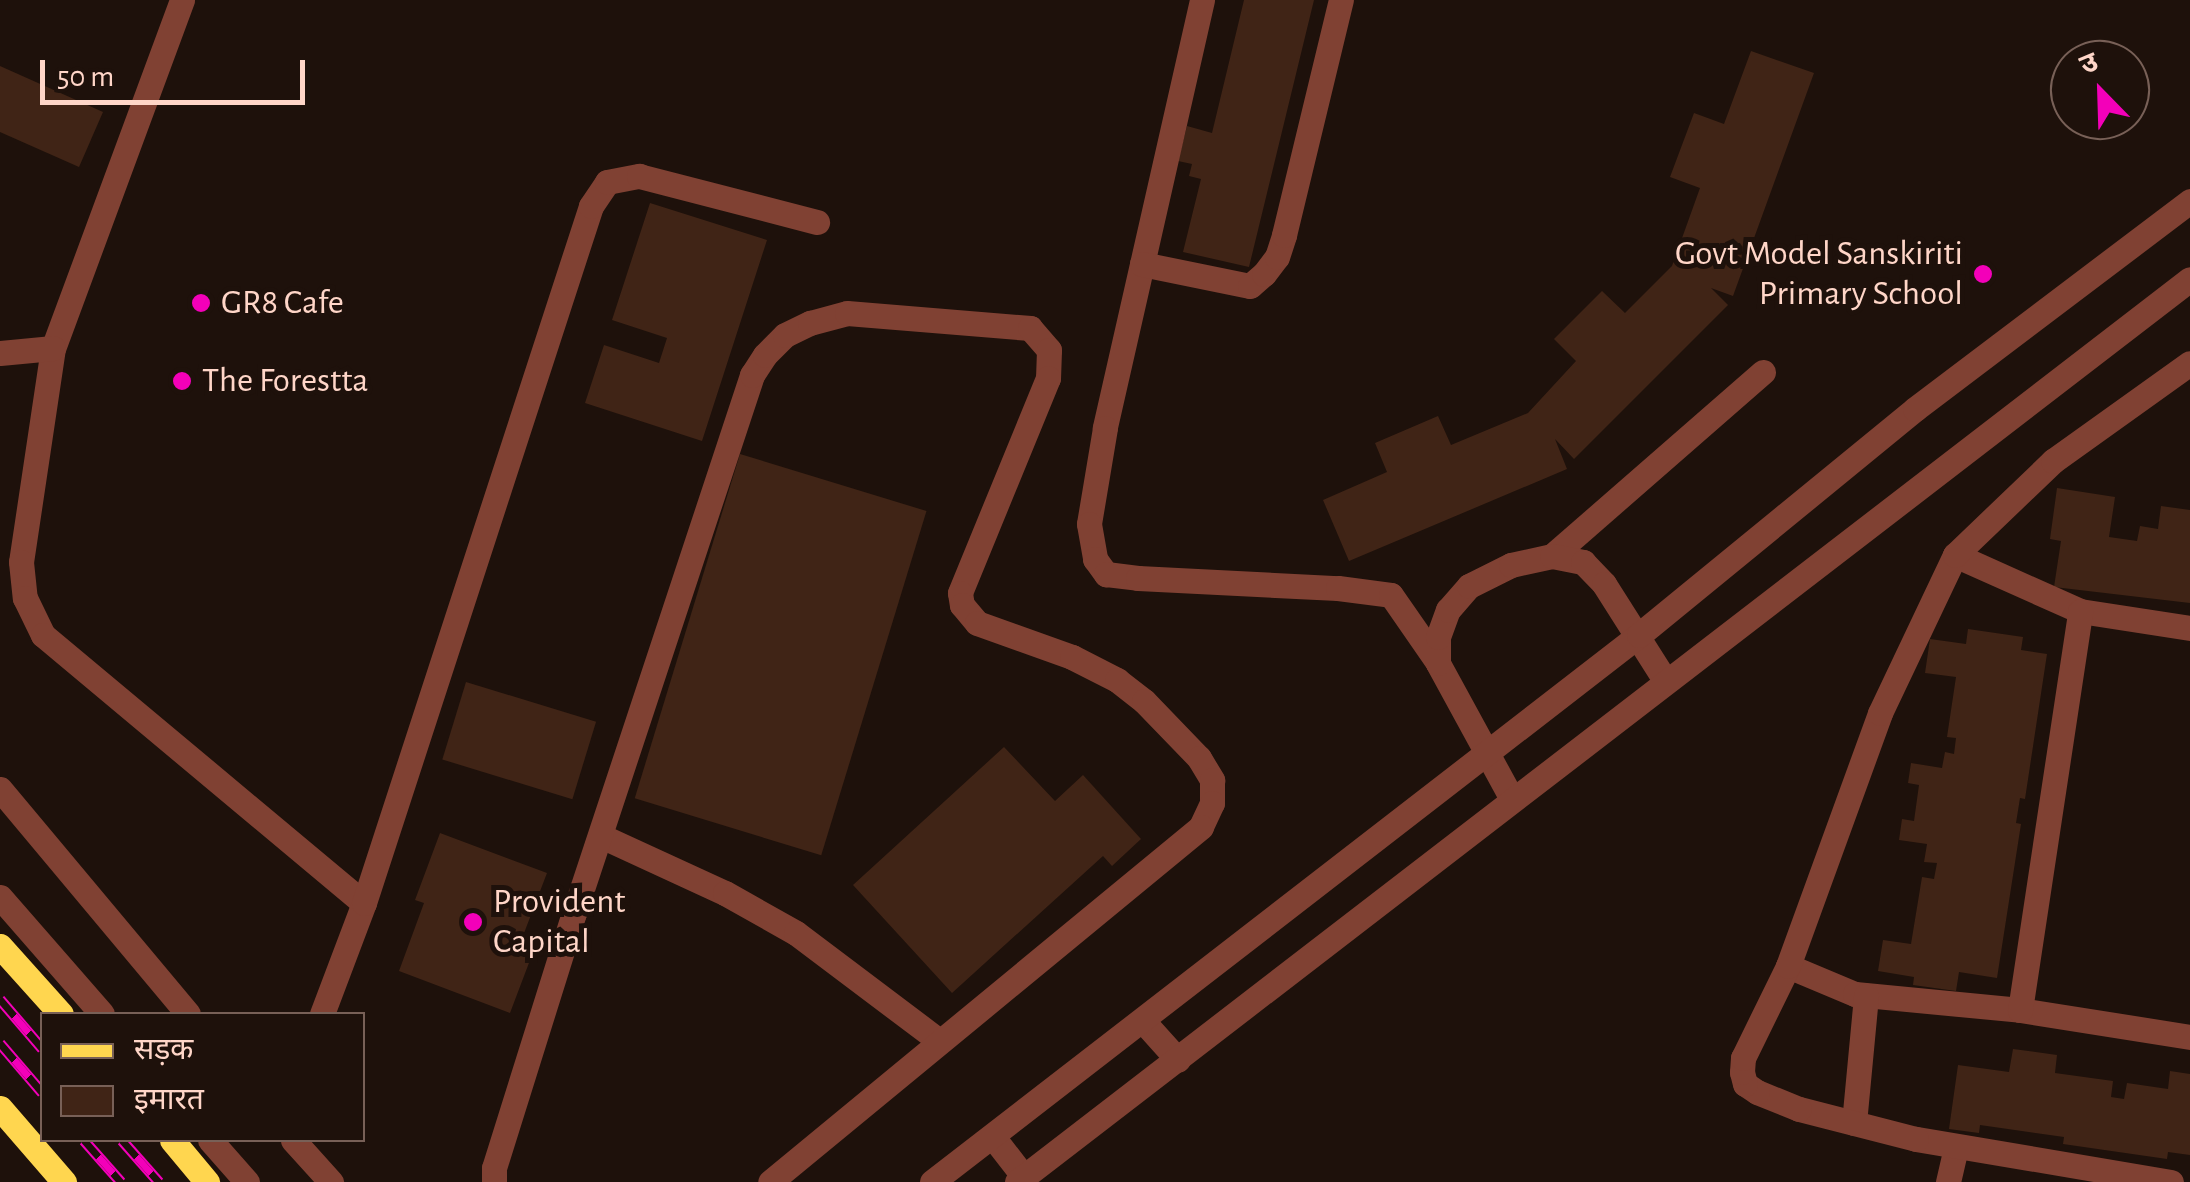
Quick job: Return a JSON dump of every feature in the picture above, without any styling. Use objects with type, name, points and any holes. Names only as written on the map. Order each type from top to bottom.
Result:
[{"type":"main road","points":[[0,946],[59,1012]]},
{"type":"main road","points":[[0,1108],[64,1182]]},
{"type":"main road","points":[[178,1147],[192,1182]]},
{"type":"main road","points":[[178,1147],[208,1182]]},
{"type":"street","points":[[182,0],[53,348],[22,562],[26,598],[44,635],[364,904]]},
{"type":"street","points":[[1202,0],[1105,428],[1089,524],[1094,559],[1106,574],[1138,578],[1338,588],[1391,595],[1438,663],[1512,799]]},
{"type":"street","points":[[1142,264],[1250,286],[1264,274],[1277,256],[1284,235],[1341,0]]},
{"type":"street","points":[[323,1012],[364,904],[591,206],[607,182],[639,176],[816,222]]},
{"type":"street","points":[[932,1182],[1639,635],[1915,410],[2190,201]]},
{"type":"street","points":[[993,1137],[1021,1180],[2190,279]]},
{"type":"street","points":[[494,1182],[494,1168],[601,836],[752,375],[764,354],[797,329],[847,313],[1030,328],[1049,350],[1048,378],[960,593],[962,606],[977,623],[1072,657],[1117,680],[1144,700],[1199,758],[1212,780],[1212,803],[1201,827],[770,1182]]},
{"type":"street","points":[[0,354],[53,348]]},
{"type":"street","points":[[2170,1182],[1956,1147],[1799,1109],[1746,1084],[1743,1058],[1788,966],[1880,713],[1955,555],[2052,461],[2190,363]]},
{"type":"street","points":[[1552,556],[1763,372]]},
{"type":"street","points":[[1955,555],[2080,610],[2190,628]]},
{"type":"street","points":[[1438,663],[1438,637],[1448,610],[1470,586],[1512,565],[1552,556],[1583,562],[1639,635],[1666,680]]},
{"type":"street","points":[[2020,1010],[2080,610]]},
{"type":"street","points":[[0,789],[186,1012]]},
{"type":"street","points":[[601,836],[725,893],[796,933],[938,1040]]},
{"type":"street","points":[[0,896],[100,1012]]},
{"type":"street","points":[[1788,966],[1866,996],[2020,1010],[2190,1037]]},
{"type":"street","points":[[1854,1123],[1866,996]]},
{"type":"street","points":[[1143,1021],[1178,1060]]},
{"type":"street","points":[[212,1142],[247,1182]]},
{"type":"street","points":[[295,1142],[331,1182]]},
{"type":"street","points":[[1948,1182],[1956,1147]]},
{"type":"building","points":[[1244,0],[1314,0],[1249,267],[1183,252],[1201,179],[1189,176],[1192,164],[1178,161],[1187,126],[1212,133]]},
{"type":"building","points":[[1751,51],[1814,73],[1733,296],[1711,288],[1728,305],[1574,459],[1555,439],[1567,469],[1349,561],[1323,500],[1387,472],[1375,443],[1438,416],[1451,445],[1528,413],[1576,361],[1554,339],[1602,291],[1625,313],[1672,266],[1700,188],[1670,177],[1694,113],[1724,124]]},
{"type":"building","points":[[0,66],[103,112],[79,167],[0,132]]},
{"type":"building","points":[[650,203],[767,240],[702,441],[585,403],[604,345],[659,363],[667,338],[612,320]]},
{"type":"building","points":[[740,454],[926,511],[821,855],[635,798]]},
{"type":"building","points":[[2057,488],[2115,497],[2109,537],[2137,541],[2140,526],[2158,529],[2161,506],[2190,510],[2190,603],[2054,587],[2061,541],[2050,539]]},
{"type":"building","points":[[1968,629],[2023,637],[2021,650],[2047,654],[2025,799],[2020,798],[2016,823],[2021,824],[1997,978],[1959,972],[1956,991],[1913,985],[1914,977],[1878,971],[1883,940],[1911,944],[1922,877],[1934,879],[1937,863],[1924,862],[1927,844],[1899,840],[1902,819],[1914,821],[1919,785],[1908,783],[1911,763],[1942,768],[1945,752],[1954,754],[1956,738],[1947,737],[1956,677],[1925,673],[1930,639],[1966,644]]},
{"type":"building","points":[[466,682],[596,722],[572,799],[442,759]]},
{"type":"building","points":[[1004,747],[1055,801],[1083,775],[1141,839],[1112,866],[1103,856],[952,993],[853,885]]},
{"type":"building","name":"Provident Capital","points":[[440,833],[547,873],[521,941],[535,947],[510,1013],[399,971],[424,903],[415,900]]},
{"type":"building","points":[[2013,1049],[2057,1055],[2055,1073],[2113,1081],[2111,1097],[2124,1099],[2127,1083],[2168,1089],[2170,1071],[2190,1074],[2190,1155],[2168,1152],[2167,1159],[2063,1144],[2064,1137],[1980,1125],[1979,1133],[1949,1129],[1958,1065],[2009,1072]]},
{"type":"railway","points":[[0,999],[40,1046]]},
{"type":"railway","points":[[0,1043],[40,1090]]},
{"type":"railway","points":[[86,1142],[121,1182]]},
{"type":"railway","points":[[124,1142],[159,1182]]},
{"type":"place","name":"Govt Model Sanskiriti Primary School","points":[[1983,274]]},
{"type":"place","name":"GR8 Cafe","points":[[201,303]]},
{"type":"place","name":"The Forestta","points":[[182,381]]},
{"type":"place","name":"Provident Capital","points":[[473,922]]}]
